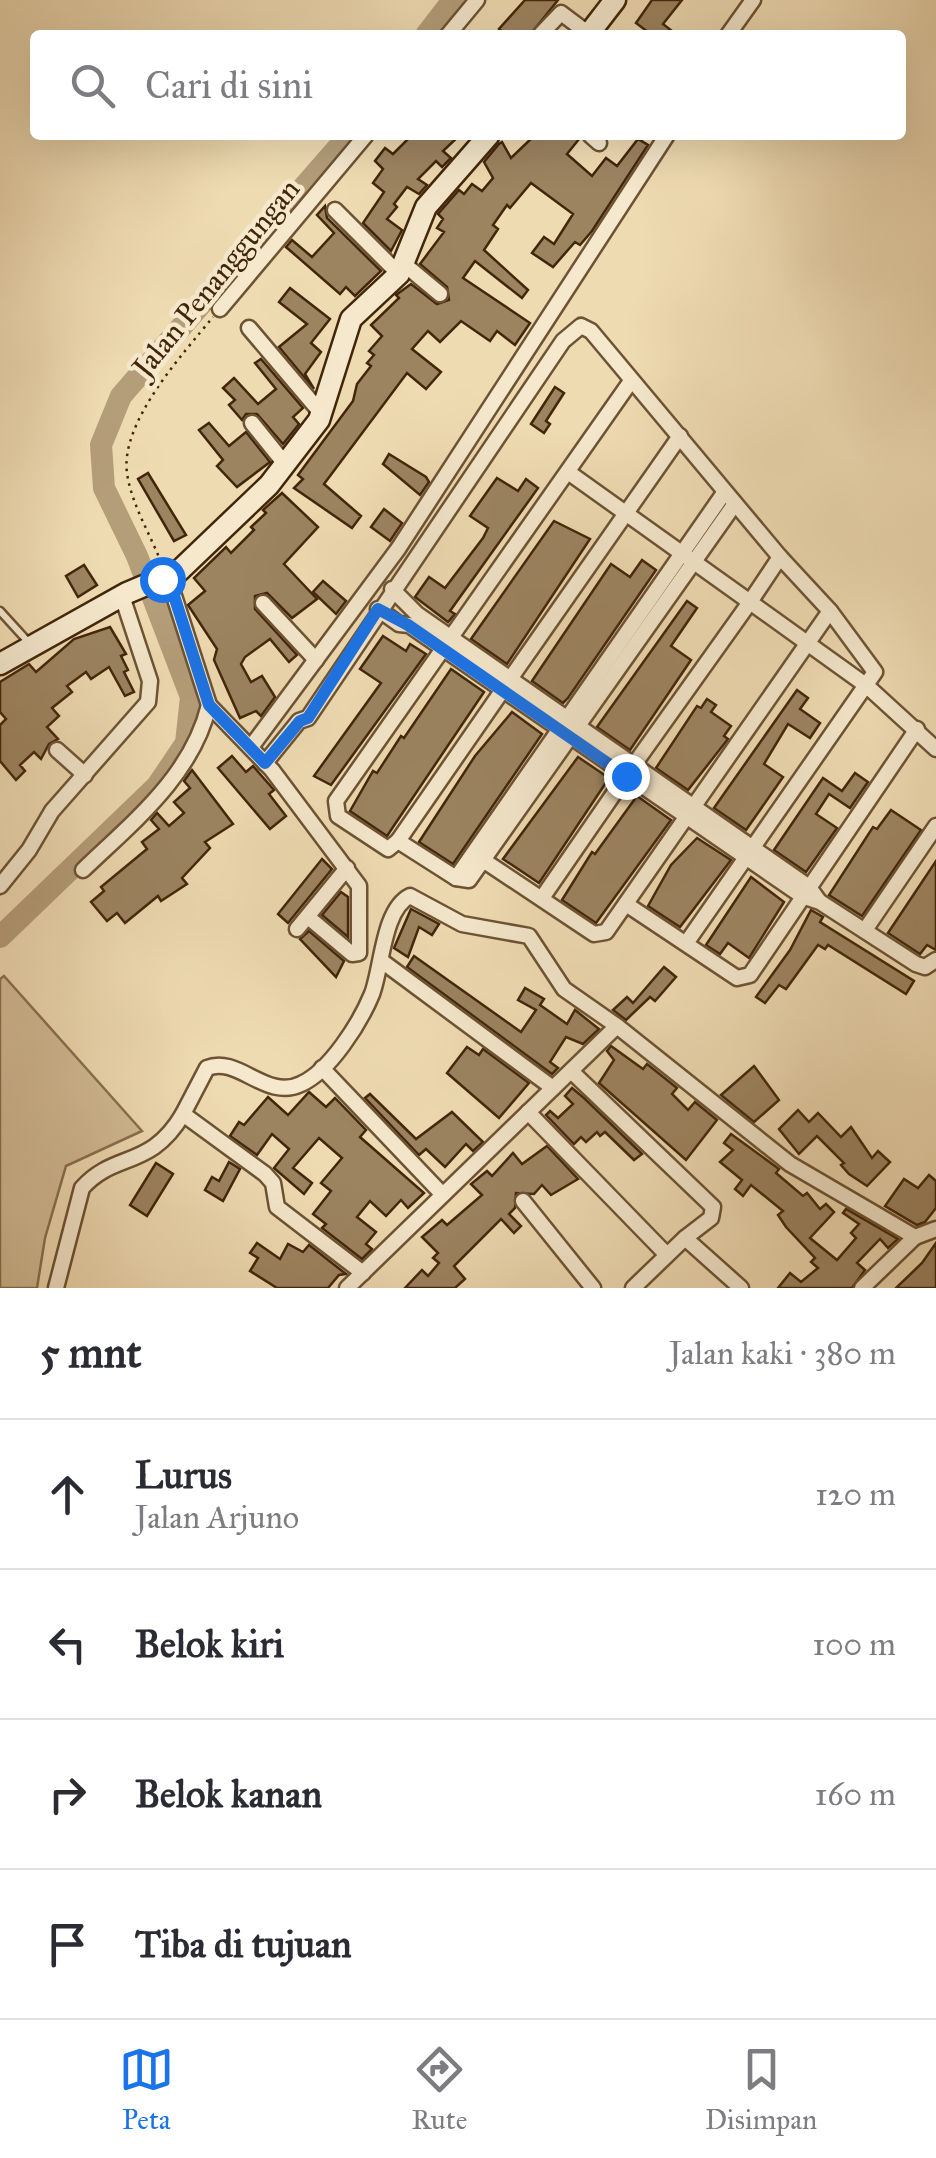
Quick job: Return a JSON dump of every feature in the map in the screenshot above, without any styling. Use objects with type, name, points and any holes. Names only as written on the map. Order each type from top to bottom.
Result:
[{"type":"street","points":[[452,30],[477,0]]},
{"type":"street","points":[[592,30],[615,0]]},
{"type":"street","points":[[732,30],[754,0]]},
{"type":"street","points":[[545,30],[561,13],[584,30]]},
{"type":"street","name":"Jalan Penanggungan","points":[[220,309],[362,140]]},
{"type":"street","points":[[0,664],[125,594],[165,578],[205,548],[285,464],[321,413],[351,319],[402,269],[426,207],[485,140]]},
{"type":"street","points":[[251,747],[398,549],[664,140]]},
{"type":"street","points":[[335,210],[402,269],[440,294]]},
{"type":"street","points":[[268,766],[300,721],[308,718],[378,609],[574,329],[580,326],[591,332],[729,499],[830,611],[875,672],[687,942]]},
{"type":"street","points":[[249,328],[321,413]]},
{"type":"street","points":[[631,381],[336,801],[338,816],[388,850],[398,841],[680,436]]},
{"type":"street","points":[[252,423],[285,464]]},
{"type":"street","points":[[568,472],[867,686],[936,749]]},
{"type":"street","points":[[456,878],[568,728],[729,499]]},
{"type":"street","points":[[542,898],[780,557]]},
{"type":"street","points":[[165,578],[209,705],[268,766],[362,892],[359,952],[352,954],[308,917]]},
{"type":"street","points":[[392,589],[412,619]]},
{"type":"street","points":[[0,886],[29,850],[52,810],[142,714],[150,690],[125,594]]},
{"type":"street","points":[[262,603],[316,660]]},
{"type":"street","points":[[378,609],[412,619],[688,812],[916,964],[926,967],[936,960]]},
{"type":"street","points":[[483,860],[601,935],[830,611]]},
{"type":"street","points":[[83,870],[182,768],[204,726],[209,705]]},
{"type":"street","points":[[398,841],[456,878],[469,880],[568,728]]},
{"type":"street","points":[[626,904],[744,978],[758,966],[917,729]]},
{"type":"street","points":[[58,750],[84,774]]},
{"type":"street","points":[[866,930],[936,826]]},
{"type":"street","points":[[296,929],[347,868]]},
{"type":"street","points":[[56,1288],[82,1188],[92,1178],[155,1150],[184,1114],[199,1078],[213,1066],[226,1066],[266,1086],[282,1088],[300,1086],[322,1068],[370,998],[405,897],[415,897],[462,924],[529,936],[564,990],[617,1026],[790,1164],[916,1236]]},
{"type":"street","points":[[383,962],[553,1088]]},
{"type":"street","points":[[184,1114],[271,1179],[276,1207],[355,1283],[617,1026]]},
{"type":"street","points":[[322,1068],[442,1194]]},
{"type":"street","points":[[571,1070],[713,1207],[711,1218],[666,1254],[633,1288]]},
{"type":"street","points":[[528,1112],[666,1254]]},
{"type":"street","points":[[523,1201],[593,1288]]},
{"type":"street","points":[[862,1288],[916,1236],[936,1229]]},
{"type":"street","points":[[685,1238],[741,1288]]},
{"type":"lane","points":[[0,611],[32,646]]},
{"type":"path","name":"Jalan Penanggungan","points":[[165,578],[130,486],[130,445],[159,386],[220,309]]},
{"type":"shaded area","points":[[4,976],[142,1131],[66,1166],[45,1238],[37,1288],[0,1288],[0,979]]},
{"type":"building","points":[[525,0],[558,0],[534,30],[499,29]]},
{"type":"building","points":[[652,0],[682,0],[663,24],[671,30],[645,30],[636,23]]},
{"type":"building","points":[[407,140],[455,140],[443,151],[451,158],[442,167],[436,161],[418,179],[427,185],[419,194],[407,187],[394,204],[397,207],[387,219],[402,230],[391,251],[363,223],[384,192],[373,183],[383,169],[375,161],[385,148],[393,154]]},
{"type":"building","points":[[530,140],[578,140],[567,154],[592,176],[606,158],[617,166],[637,140],[648,145],[592,231],[580,245],[575,242],[553,267],[532,253],[544,237],[554,244],[573,214],[531,183],[510,208],[507,205],[493,225],[498,229],[484,250],[528,290],[522,298],[475,261],[463,278],[530,323],[515,345],[497,331],[490,341],[461,321],[440,342],[428,331],[412,349],[441,372],[426,389],[407,373],[324,484],[361,516],[352,528],[294,488],[303,479],[298,475],[353,401],[357,384],[371,366],[367,363],[374,355],[369,351],[382,336],[371,325],[399,298],[396,295],[411,284],[437,304],[449,300],[447,287],[420,264],[444,232],[437,228],[443,219],[438,214],[459,190],[464,194],[472,184],[482,191],[493,178],[484,162],[499,144],[502,142],[511,158]]},
{"type":"building","points":[[325,206],[327,218],[381,271],[355,296],[346,287],[340,294],[286,247],[292,240],[312,257],[334,233],[317,215]]},
{"type":"building","points":[[290,288],[330,319],[311,343],[321,352],[305,374],[314,389],[279,347],[307,324],[279,302]]},
{"type":"building","points":[[261,359],[303,408],[293,417],[299,424],[283,444],[257,414],[246,414],[242,420],[229,405],[235,400],[223,388],[234,378],[258,404],[276,389],[255,363]]},
{"type":"building","points":[[555,387],[564,393],[546,421],[550,424],[544,433],[531,424]]},
{"type":"building","points":[[209,423],[229,446],[246,432],[270,462],[237,487],[217,466],[223,460],[199,430]]},
{"type":"building","points":[[389,454],[426,477],[429,482],[420,495],[383,464]]},
{"type":"building","points":[[148,473],[186,535],[174,541],[138,479]]},
{"type":"building","points":[[497,478],[518,491],[526,479],[538,488],[450,611],[455,614],[448,622],[415,597],[429,577],[445,588],[483,538],[488,528],[470,516]]},
{"type":"building","points":[[282,493],[318,527],[284,564],[317,599],[292,618],[267,593],[255,596],[255,609],[297,655],[289,662],[270,639],[245,657],[241,664],[251,682],[262,676],[275,697],[261,716],[256,711],[240,718],[214,660],[217,649],[188,605],[205,591],[194,578],[226,547],[231,553],[254,530],[251,527],[266,513],[263,510]]},
{"type":"building","points":[[384,509],[402,523],[390,541],[371,527]]},
{"type":"building","points":[[554,521],[590,539],[507,664],[471,639]]},
{"type":"building","points":[[642,560],[656,570],[568,698],[563,703],[532,681],[611,564],[630,577]]},
{"type":"building","points":[[84,565],[97,585],[78,597],[66,576]]},
{"type":"building","points":[[323,581],[346,601],[336,614],[313,592]]},
{"type":"building","points":[[687,601],[697,608],[671,646],[691,660],[630,750],[597,727]]},
{"type":"building","points":[[110,627],[126,654],[121,656],[128,670],[124,672],[134,692],[125,696],[109,667],[91,679],[86,672],[67,686],[72,692],[52,708],[59,716],[47,727],[58,739],[49,744],[41,759],[34,752],[20,765],[25,771],[16,780],[0,761],[0,725],[6,719],[0,712],[0,682],[29,664],[36,672],[74,639]]},
{"type":"building","points":[[383,636],[406,651],[410,644],[426,654],[331,785],[314,776],[381,683],[360,669]]},
{"type":"building","points":[[451,669],[484,692],[387,836],[350,811],[373,771],[377,773],[401,736],[404,738]]},
{"type":"building","points":[[797,690],[808,698],[800,709],[820,723],[810,738],[788,724],[764,764],[783,777],[746,830],[714,808]]},
{"type":"building","points":[[707,699],[716,705],[711,712],[731,726],[724,736],[728,739],[688,790],[656,768],[697,706],[701,708]]},
{"type":"building","points":[[512,712],[542,734],[453,864],[419,842],[475,756]]},
{"type":"building","points":[[232,756],[246,772],[253,766],[274,790],[269,794],[286,816],[270,829],[218,768]]},
{"type":"building","points":[[578,757],[609,778],[539,883],[503,859]]},
{"type":"building","points":[[192,770],[233,824],[205,842],[210,848],[182,878],[187,884],[161,901],[158,896],[125,923],[117,913],[107,921],[91,902],[104,891],[101,887],[147,849],[142,842],[159,829],[151,820],[157,813],[169,826],[184,813],[174,802],[190,788],[184,781]]},
{"type":"building","points":[[855,773],[868,782],[850,808],[829,794],[816,814],[837,828],[806,872],[774,850],[823,778],[842,791]]},
{"type":"building","points":[[637,796],[671,820],[596,923],[562,900],[592,852],[595,854]]},
{"type":"building","points":[[891,810],[921,830],[862,916],[829,895],[873,827],[877,829]]},
{"type":"building","points":[[697,838],[731,860],[680,927],[648,906],[671,865]]},
{"type":"building","points":[[322,859],[332,869],[288,923],[278,914]]},
{"type":"building","points":[[936,861],[936,950],[927,945],[920,954],[888,933]]},
{"type":"building","points":[[751,877],[784,902],[749,958],[728,943],[720,954],[706,945]]},
{"type":"building","points":[[341,892],[348,897],[348,937],[322,915]]},
{"type":"building","points":[[411,909],[439,924],[432,935],[419,927],[408,957],[394,948]]},
{"type":"building","points":[[811,910],[823,917],[820,922],[914,981],[906,994],[828,945],[825,949],[818,945],[786,989],[779,985],[765,1003],[756,997],[790,950]]},
{"type":"building","points":[[309,931],[344,961],[336,977],[300,939]]},
{"type":"building","points":[[414,956],[521,1032],[536,1010],[518,1000],[525,988],[544,999],[540,1005],[567,1024],[575,1010],[599,1029],[583,1044],[566,1037],[550,1062],[558,1068],[552,1074],[407,967]]},
{"type":"building","points":[[664,967],[676,977],[655,1001],[650,997],[626,1020],[613,1010],[627,997],[633,1003]]},
{"type":"building","points":[[611,1046],[643,1069],[647,1064],[677,1088],[672,1094],[688,1110],[695,1102],[717,1120],[686,1160],[599,1083],[614,1060],[607,1051]]},
{"type":"building","points":[[467,1047],[479,1055],[483,1049],[529,1083],[499,1118],[447,1073]]},
{"type":"building","points":[[754,1066],[779,1100],[754,1122],[721,1095]]},
{"type":"building","points":[[572,1088],[642,1154],[634,1160],[605,1132],[600,1136],[597,1132],[586,1142],[581,1137],[574,1144],[546,1115],[550,1111],[558,1118],[573,1104],[565,1096]]},
{"type":"building","points":[[309,1092],[326,1107],[335,1098],[366,1130],[360,1137],[424,1193],[408,1208],[401,1200],[386,1216],[370,1201],[357,1217],[376,1232],[366,1244],[372,1249],[362,1259],[322,1228],[326,1224],[313,1214],[331,1191],[321,1183],[342,1158],[319,1138],[293,1168],[312,1183],[304,1194],[274,1168],[289,1149],[272,1134],[257,1155],[230,1136],[239,1122],[244,1125],[268,1097],[288,1115]]},
{"type":"building","points":[[370,1094],[416,1139],[452,1112],[483,1142],[473,1151],[466,1144],[445,1167],[426,1149],[419,1155],[365,1098]]},
{"type":"building","points":[[798,1110],[809,1122],[818,1113],[841,1137],[851,1127],[872,1158],[878,1151],[890,1162],[867,1186],[849,1174],[841,1165],[844,1163],[817,1136],[799,1154],[779,1129]]},
{"type":"building","points":[[731,1134],[779,1169],[776,1173],[803,1196],[807,1193],[820,1209],[826,1204],[834,1212],[810,1238],[837,1260],[856,1238],[851,1233],[859,1224],[843,1213],[846,1209],[898,1239],[888,1248],[880,1239],[857,1263],[865,1270],[852,1288],[778,1288],[790,1273],[801,1282],[818,1268],[811,1262],[815,1258],[786,1227],[778,1215],[783,1211],[751,1185],[743,1196],[735,1189],[742,1180],[720,1162],[733,1150],[724,1143]]},
{"type":"building","points":[[547,1146],[578,1179],[551,1195],[542,1185],[534,1194],[516,1193],[515,1208],[509,1214],[521,1226],[514,1233],[501,1219],[454,1266],[465,1279],[455,1288],[405,1288],[422,1270],[428,1276],[439,1263],[433,1258],[438,1253],[422,1237],[442,1220],[447,1225],[482,1195],[471,1184],[487,1171],[492,1176],[513,1153],[522,1164]]},
{"type":"building","points":[[229,1162],[240,1169],[223,1201],[205,1190],[212,1177],[219,1181]]},
{"type":"building","points":[[156,1163],[173,1174],[147,1216],[130,1205]]},
{"type":"building","points":[[929,1175],[936,1181],[936,1208],[925,1222],[917,1225],[885,1206],[904,1179],[918,1188]]},
{"type":"building","points":[[257,1243],[280,1259],[288,1244],[303,1252],[309,1245],[346,1274],[339,1275],[328,1288],[277,1288],[250,1271],[258,1258],[250,1253]]},
{"type":"building","points":[[936,1243],[936,1288],[896,1288],[922,1263]]},
{"type":"waterway","points":[[430,30],[453,0]]},
{"type":"waterway","points":[[0,937],[157,786],[186,743],[191,697],[137,556],[104,488],[101,445],[121,396],[345,140]]},
{"type":"route","points":[[162,579],[168,577],[209,705],[265,763],[300,721],[308,718],[378,609],[399,624],[408,625],[626,776]]}]
